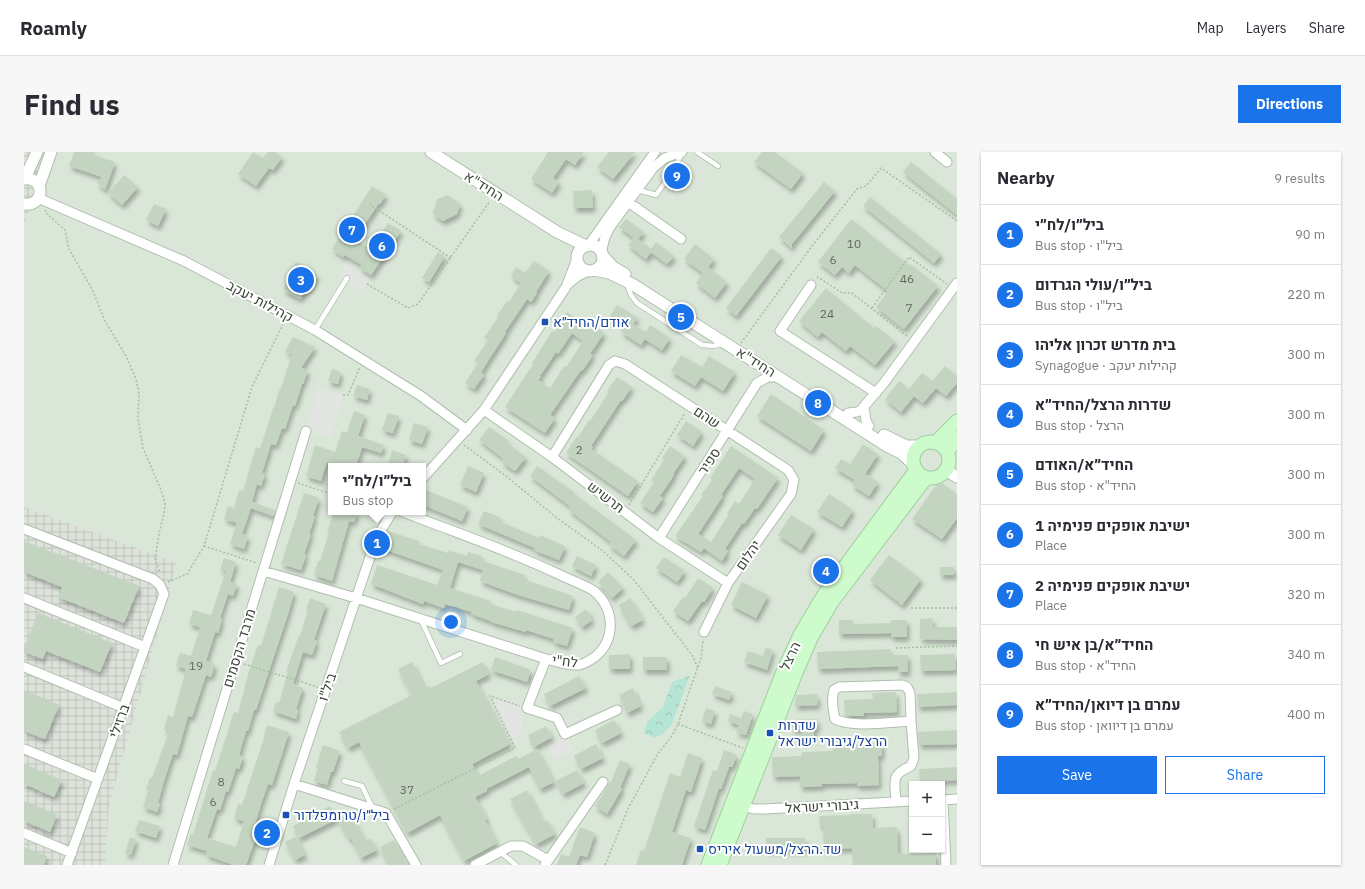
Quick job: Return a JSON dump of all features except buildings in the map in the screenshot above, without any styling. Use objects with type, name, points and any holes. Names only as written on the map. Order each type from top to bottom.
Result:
[{"type":"main road","points":[[935,443],[957,421]]},
{"type":"main road","points":[[947,452],[957,438]]},
{"type":"main road","points":[[930,442],[944,447],[949,458],[952,473],[937,477],[918,470],[913,457],[919,446],[930,442]]},
{"type":"main road","name":"הרצל","points":[[720,865],[752,752],[784,669],[801,633],[823,596],[918,470]]},
{"type":"main road","name":"הרצל","points":[[708,865],[738,805],[811,638],[832,602],[918,470]]},
{"type":"street","points":[[37,152],[25,179],[32,179],[39,186]]},
{"type":"street","points":[[33,204],[40,191],[39,186],[51,152]]},
{"type":"street","name":"החיד\"א","points":[[431,152],[557,232],[587,246]]},
{"type":"street","points":[[587,246],[655,152]]},
{"type":"street","points":[[935,152],[947,162]]},
{"type":"street","points":[[566,286],[575,278],[600,266],[603,259],[602,254],[605,237],[628,202],[653,168],[665,158],[676,153]]},
{"type":"street","points":[[628,202],[681,239]]},
{"type":"street","name":"קהילות יעקב","points":[[33,204],[184,261],[288,315],[315,330],[421,396],[467,430]]},
{"type":"street","name":"החיד\"א","points":[[557,232],[568,242],[577,257]]},
{"type":"street","points":[[426,475],[484,410],[566,286],[582,248],[594,246],[602,254]]},
{"type":"street","name":"החיד\"א","points":[[602,254],[617,270],[636,280],[740,344],[869,426],[899,443],[912,447],[919,446]]},
{"type":"street","points":[[577,257],[582,268],[591,271]]},
{"type":"street","name":"החיד\"א","points":[[591,271],[609,273],[626,280],[901,453],[918,470]]},
{"type":"street","points":[[811,285],[780,331],[876,393]]},
{"type":"street","points":[[848,413],[856,412],[864,407],[876,393],[955,286]]},
{"type":"street","name":"שהם","points":[[552,457],[609,365],[615,361],[625,364],[728,430],[788,470],[794,480]]},
{"type":"street","name":"ספיר","points":[[659,538],[757,383],[758,364]]},
{"type":"street","points":[[757,383],[768,377],[778,377]]},
{"type":"street","points":[[864,407],[866,420],[869,426]]},
{"type":"street","name":"תרשיש","points":[[484,410],[552,457],[659,538],[728,583]]},
{"type":"street","name":"מרבד הקסמים","points":[[174,865],[263,568],[306,431]]},
{"type":"street","name":"יהלום","points":[[704,632],[728,583],[791,494],[794,480]]},
{"type":"street","name":"ביל\"ו","points":[[269,865],[294,784],[376,539],[390,515]]},
{"type":"street","name":"לח\"י","points":[[263,568],[546,659],[571,665],[580,665],[588,662],[601,651],[608,639],[611,627],[610,614],[603,601],[593,591],[543,567],[411,515]]},
{"type":"street","points":[[24,528],[159,582]]},
{"type":"street","name":"ברזילי","points":[[67,865],[164,594],[159,582]]},
{"type":"street","points":[[24,598],[145,647]]},
{"type":"street","points":[[546,659],[527,708],[557,718],[565,734],[617,710]]},
{"type":"street","points":[[24,667],[124,708]]},
{"type":"street","points":[[896,801],[896,775],[900,771],[911,766],[914,758],[910,693],[907,687],[902,685],[839,686],[834,690],[832,695],[835,719],[841,722],[851,724],[911,721]]},
{"type":"street","points":[[24,749],[98,779]]},
{"type":"street","points":[[475,865],[511,846],[523,846],[546,863],[603,782]]},
{"type":"street","points":[[294,784],[386,813],[416,865]]},
{"type":"street","points":[[945,800],[957,799]]},
{"type":"street","name":"גיבורי ישראל","points":[[738,805],[765,809],[909,801]]},
{"type":"street","points":[[944,817],[946,865]]},
{"type":"street","points":[[24,834],[72,853]]},
{"type":"lane","points":[[698,152],[718,166]]},
{"type":"lane","points":[[635,192],[642,191],[656,195],[673,171],[676,153]]},
{"type":"lane","points":[[315,330],[347,278]]},
{"type":"lane","points":[[421,619],[441,663],[460,654]]},
{"type":"lane","points":[[344,781],[362,786],[373,809]]},
{"type":"lane","points":[[500,852],[516,865]]},
{"type":"path","points":[[740,344],[812,246],[857,189],[866,186],[881,168],[957,221]]},
{"type":"path","points":[[367,284],[406,307],[412,308],[418,304],[496,193]]},
{"type":"path","points":[[33,204],[45,212],[65,230],[69,249],[92,289],[105,321],[126,356],[136,379],[139,394],[138,419],[143,448],[161,490],[165,504],[155,558],[159,582],[187,574],[204,546],[252,387],[288,315]]},
{"type":"path","points":[[369,204],[451,258]]},
{"type":"path","points":[[872,308],[909,256],[955,286]]},
{"type":"path","points":[[811,285],[818,277],[842,293],[852,293],[915,342]]},
{"type":"path","points":[[343,395],[348,395],[363,360]]},
{"type":"path","points":[[625,512],[690,406]]},
{"type":"path","points":[[458,440],[506,476],[557,518],[603,551],[628,575],[692,655],[698,668]]},
{"type":"path","points":[[290,480],[328,493]]},
{"type":"path","points":[[204,546],[263,568]]},
{"type":"path","points":[[912,608],[957,608]]},
{"type":"path","points":[[604,865],[628,809],[657,755],[672,736],[678,724],[701,658],[704,632]]},
{"type":"path","points":[[896,648],[957,646]]},
{"type":"path","points":[[235,661],[326,689]]},
{"type":"path","points":[[386,813],[515,748],[490,696],[527,708]]},
{"type":"path","points":[[678,724],[752,752]]},
{"type":"shaded area","points":[[24,152],[957,152],[957,865],[24,865]]},
{"type":"shaded area","points":[[24,152],[49,152],[24,224]]},
{"type":"shaded area","points":[[346,264],[370,280],[362,291],[339,275]]},
{"type":"shaded area","points":[[318,387],[343,395],[330,437],[306,431]]},
{"type":"shaded area","points":[[24,507],[177,563],[109,805],[105,865],[24,865]]},
{"type":"shaded area","points":[[492,698],[527,708],[516,744]]},
{"type":"shaded area","points":[[567,736],[574,749],[554,760],[547,747]]},
{"type":"green space","points":[[690,675],[672,724],[664,733],[655,738],[644,733],[647,722],[663,707],[672,682]]},
{"type":"place","name":"עמרם בן דיואן/החיד״א","points":[[677,176]]},
{"type":"place","name":"ישיבת אופקים פנימיה 2","points":[[352,230]]},
{"type":"place","name":"ישיבת אופקים פנימיה 1","points":[[382,246]]},
{"type":"place","name":"בית מדרש זכרון אליהו","points":[[301,280]]},
{"type":"place","name":"החיד״א/האודם","points":[[681,317]]},
{"type":"place","name":"אודם/החיד״א","points":[[545,322]]},
{"type":"place","name":"החיד״א/בן איש חי","points":[[818,403]]},
{"type":"place","name":"ביל״ו/לח״י","points":[[377,543]]},
{"type":"place","name":"שדרות הרצל/החיד״א","points":[[826,571]]},
{"type":"place","name":"שדרות הרצל/גיבורי ישראל","points":[[770,733]]},
{"type":"place","name":"ביל״ו/טרומפלדור","points":[[286,815]]},
{"type":"place","name":"ביל״ו/עולי הגרדום","points":[[267,833]]},
{"type":"place","name":"שד.הרצל/משעול איריס","points":[[700,849]]}]
